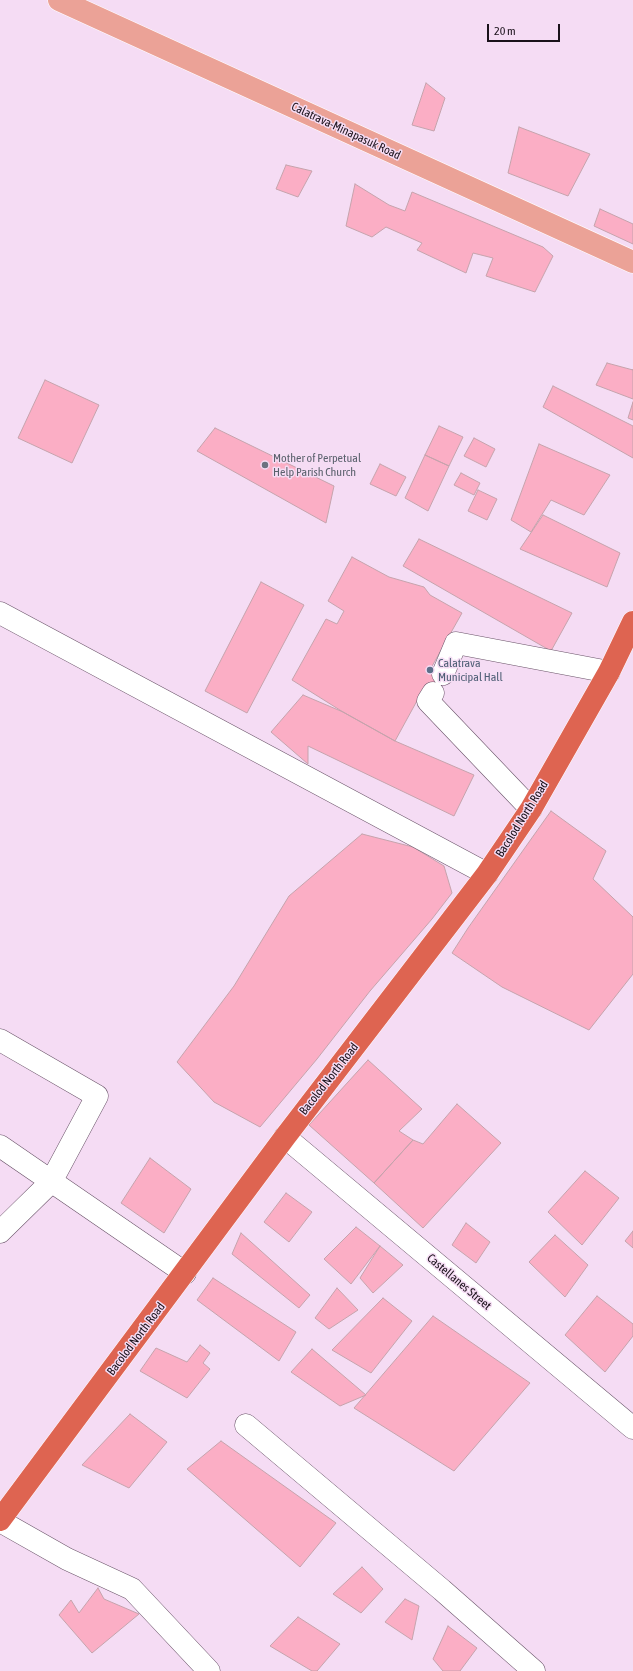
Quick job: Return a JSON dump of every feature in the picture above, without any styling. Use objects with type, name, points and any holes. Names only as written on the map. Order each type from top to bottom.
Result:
[{"type":"highway","name":"Bacolod North Road","points":[[0,1520],[285,1137],[487,874],[531,809],[609,672],[633,622]]},
{"type":"main road","name":"Calatrava-Minapasuk Road","points":[[60,0],[633,262]]},
{"type":"street","points":[[0,613],[487,874]]},
{"type":"street","points":[[531,809],[428,701],[456,643],[609,672]]},
{"type":"street","points":[[0,1040],[97,1096],[51,1182],[0,1232]]},
{"type":"street","name":"Castellanes Street","points":[[285,1137],[629,1417]]},
{"type":"street","points":[[0,1146],[185,1273]]},
{"type":"street","points":[[246,1425],[442,1590],[534,1671]]},
{"type":"street","points":[[0,1520],[66,1558],[132,1589],[209,1671]]},
{"type":"building","points":[[426,83],[445,98],[434,131],[412,125]]},
{"type":"building","points":[[519,127],[590,154],[568,196],[508,173]]},
{"type":"building","points":[[286,165],[312,171],[298,197],[276,189]]},
{"type":"building","points":[[355,184],[389,205],[405,211],[412,192],[543,247],[553,256],[535,292],[486,276],[493,258],[473,253],[466,273],[417,250],[422,243],[386,227],[372,237],[346,226]]},
{"type":"building","points":[[600,209],[633,224],[633,244],[594,226]]},
{"type":"building","points":[[607,363],[633,370],[633,399],[596,385]]},
{"type":"building","points":[[45,380],[99,405],[72,463],[18,438]]},
{"type":"building","points":[[553,386],[633,426],[633,458],[543,407]]},
{"type":"building","points":[[633,402],[633,420],[628,418]]},
{"type":"building","points":[[439,426],[463,437],[449,466],[425,455]]},
{"type":"building","points":[[215,428],[334,486],[326,523],[197,451]]},
{"type":"building","points":[[474,438],[495,449],[486,467],[464,456]]},
{"type":"building","points":[[539,444],[610,475],[584,515],[551,500],[531,532],[511,520]]},
{"type":"building","points":[[425,455],[449,466],[428,511],[405,498]]},
{"type":"building","points":[[380,464],[406,477],[396,496],[370,484]]},
{"type":"building","points":[[461,473],[480,483],[474,495],[454,485]]},
{"type":"building","points":[[478,490],[497,499],[487,520],[468,511]]},
{"type":"building","points":[[543,515],[620,553],[607,587],[520,549]]},
{"type":"building","points":[[419,539],[572,613],[551,651],[403,566]]},
{"type":"building","points":[[352,557],[389,577],[424,587],[430,595],[462,613],[431,668],[443,674],[433,693],[424,688],[395,741],[343,712],[292,680],[326,619],[337,624],[344,611],[328,601]]},
{"type":"building","points":[[261,582],[304,605],[247,713],[205,691]]},
{"type":"building","points":[[303,695],[343,712],[395,741],[474,775],[454,816],[308,746],[308,764],[271,732]]},
{"type":"building","points":[[551,811],[606,851],[593,879],[633,917],[633,974],[589,1030],[502,987],[452,953]]},
{"type":"building","points":[[362,834],[413,847],[444,866],[452,893],[432,919],[370,991],[317,1059],[260,1127],[214,1102],[177,1062],[234,986],[289,896]]},
{"type":"building","points":[[368,1060],[422,1109],[399,1131],[413,1140],[374,1183],[309,1125]]},
{"type":"building","points":[[457,1104],[501,1143],[423,1228],[374,1183],[413,1140],[423,1144]]},
{"type":"building","points":[[150,1158],[191,1189],[164,1233],[121,1203]]},
{"type":"building","points":[[585,1171],[619,1198],[582,1245],[548,1212]]},
{"type":"building","points":[[286,1193],[312,1212],[289,1242],[264,1222]]},
{"type":"building","points":[[466,1223],[490,1242],[476,1263],[452,1245]]},
{"type":"building","points":[[356,1227],[380,1246],[351,1284],[324,1259]]},
{"type":"building","points":[[633,1231],[633,1248],[625,1241]]},
{"type":"building","points":[[241,1233],[310,1295],[299,1308],[232,1254]]},
{"type":"building","points":[[555,1235],[588,1265],[565,1297],[529,1262]]},
{"type":"building","points":[[380,1246],[403,1265],[373,1293],[360,1278]]},
{"type":"building","points":[[213,1278],[296,1332],[279,1361],[197,1300]]},
{"type":"building","points":[[337,1288],[358,1310],[329,1329],[315,1318]]},
{"type":"building","points":[[597,1296],[633,1324],[633,1336],[605,1372],[565,1335]]},
{"type":"building","points":[[383,1298],[412,1321],[371,1373],[332,1350]]},
{"type":"building","points":[[433,1316],[530,1383],[454,1471],[354,1408]]},
{"type":"building","points":[[200,1345],[210,1353],[203,1363],[210,1369],[187,1398],[140,1371],[156,1348],[187,1362]]},
{"type":"building","points":[[312,1349],[366,1395],[340,1406],[291,1372]]},
{"type":"building","points":[[130,1414],[167,1442],[129,1488],[82,1465]]},
{"type":"building","points":[[221,1441],[336,1523],[300,1567],[187,1469]]},
{"type":"building","points":[[362,1567],[383,1589],[361,1613],[333,1594]]},
{"type":"building","points":[[98,1588],[104,1599],[139,1614],[92,1653],[59,1615],[71,1600],[79,1613]]},
{"type":"building","points":[[405,1599],[419,1606],[412,1640],[385,1622]]},
{"type":"building","points":[[298,1617],[340,1644],[317,1671],[312,1671],[270,1646]]},
{"type":"building","points":[[448,1626],[477,1648],[460,1671],[443,1671],[433,1659]]},
{"type":"place","name":"Mother of Perpetual Help Parish Church","points":[[265,465]]},
{"type":"place","name":"Calatrava Municipal Hall","points":[[430,670]]}]
